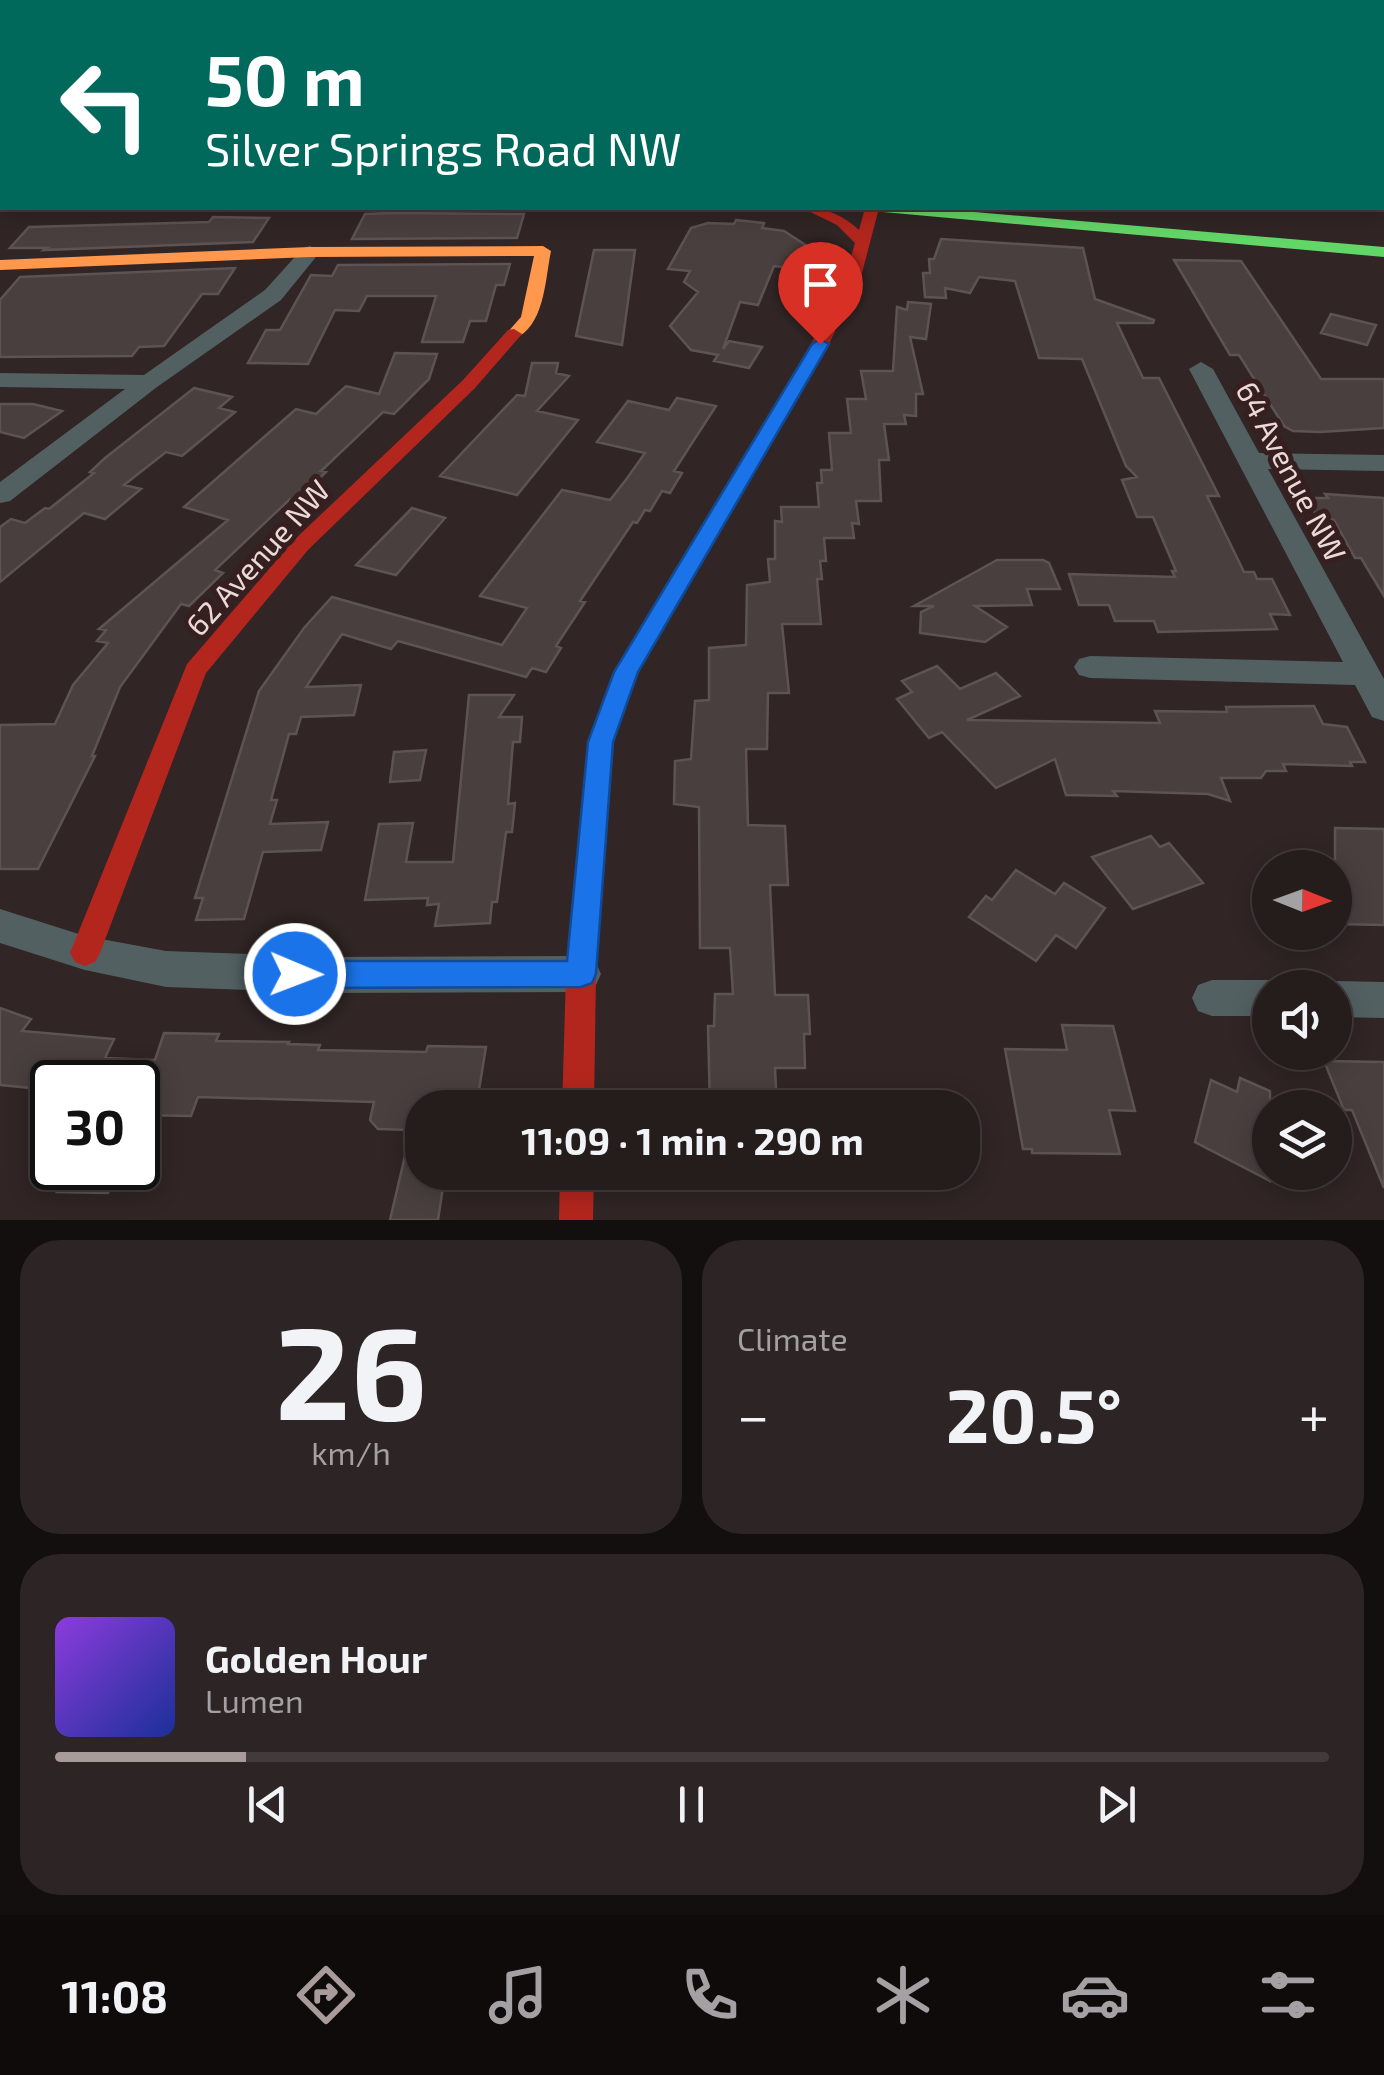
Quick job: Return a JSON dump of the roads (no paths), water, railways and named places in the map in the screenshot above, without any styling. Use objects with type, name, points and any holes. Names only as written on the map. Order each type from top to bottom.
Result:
[{"type":"street","points":[[814,210],[842,222],[863,243]]},
{"type":"street","points":[[578,1090],[581,974],[601,742],[626,672],[820,344],[853,277],[871,210]]},
{"type":"street","points":[[905,210],[1384,252]]},
{"type":"street","points":[[1074,210],[1384,238]]},
{"type":"street","points":[[863,243],[904,218],[937,213]]},
{"type":"street","name":"62 Avenue NW","points":[[85,953],[195,670],[301,545],[469,384],[529,318],[543,251],[310,252]]},
{"type":"street","points":[[0,265],[310,252]]},
{"type":"street","points":[[0,495],[149,382],[273,295],[310,252]]},
{"type":"street","name":"64 Avenue NW","points":[[1200,368],[1384,709]]},
{"type":"street","points":[[0,380],[149,382]]},
{"type":"street","points":[[1250,461],[1384,462]]},
{"type":"street","points":[[1090,667],[1365,674]]},
{"type":"street","points":[[0,926],[85,953],[166,969],[328,976],[581,974]]},
{"type":"street","points":[[1212,998],[1252,998]]},
{"type":"street","points":[[1352,999],[1384,1000]]},
{"type":"street","points":[[576,1220],[577,1190]]}]
